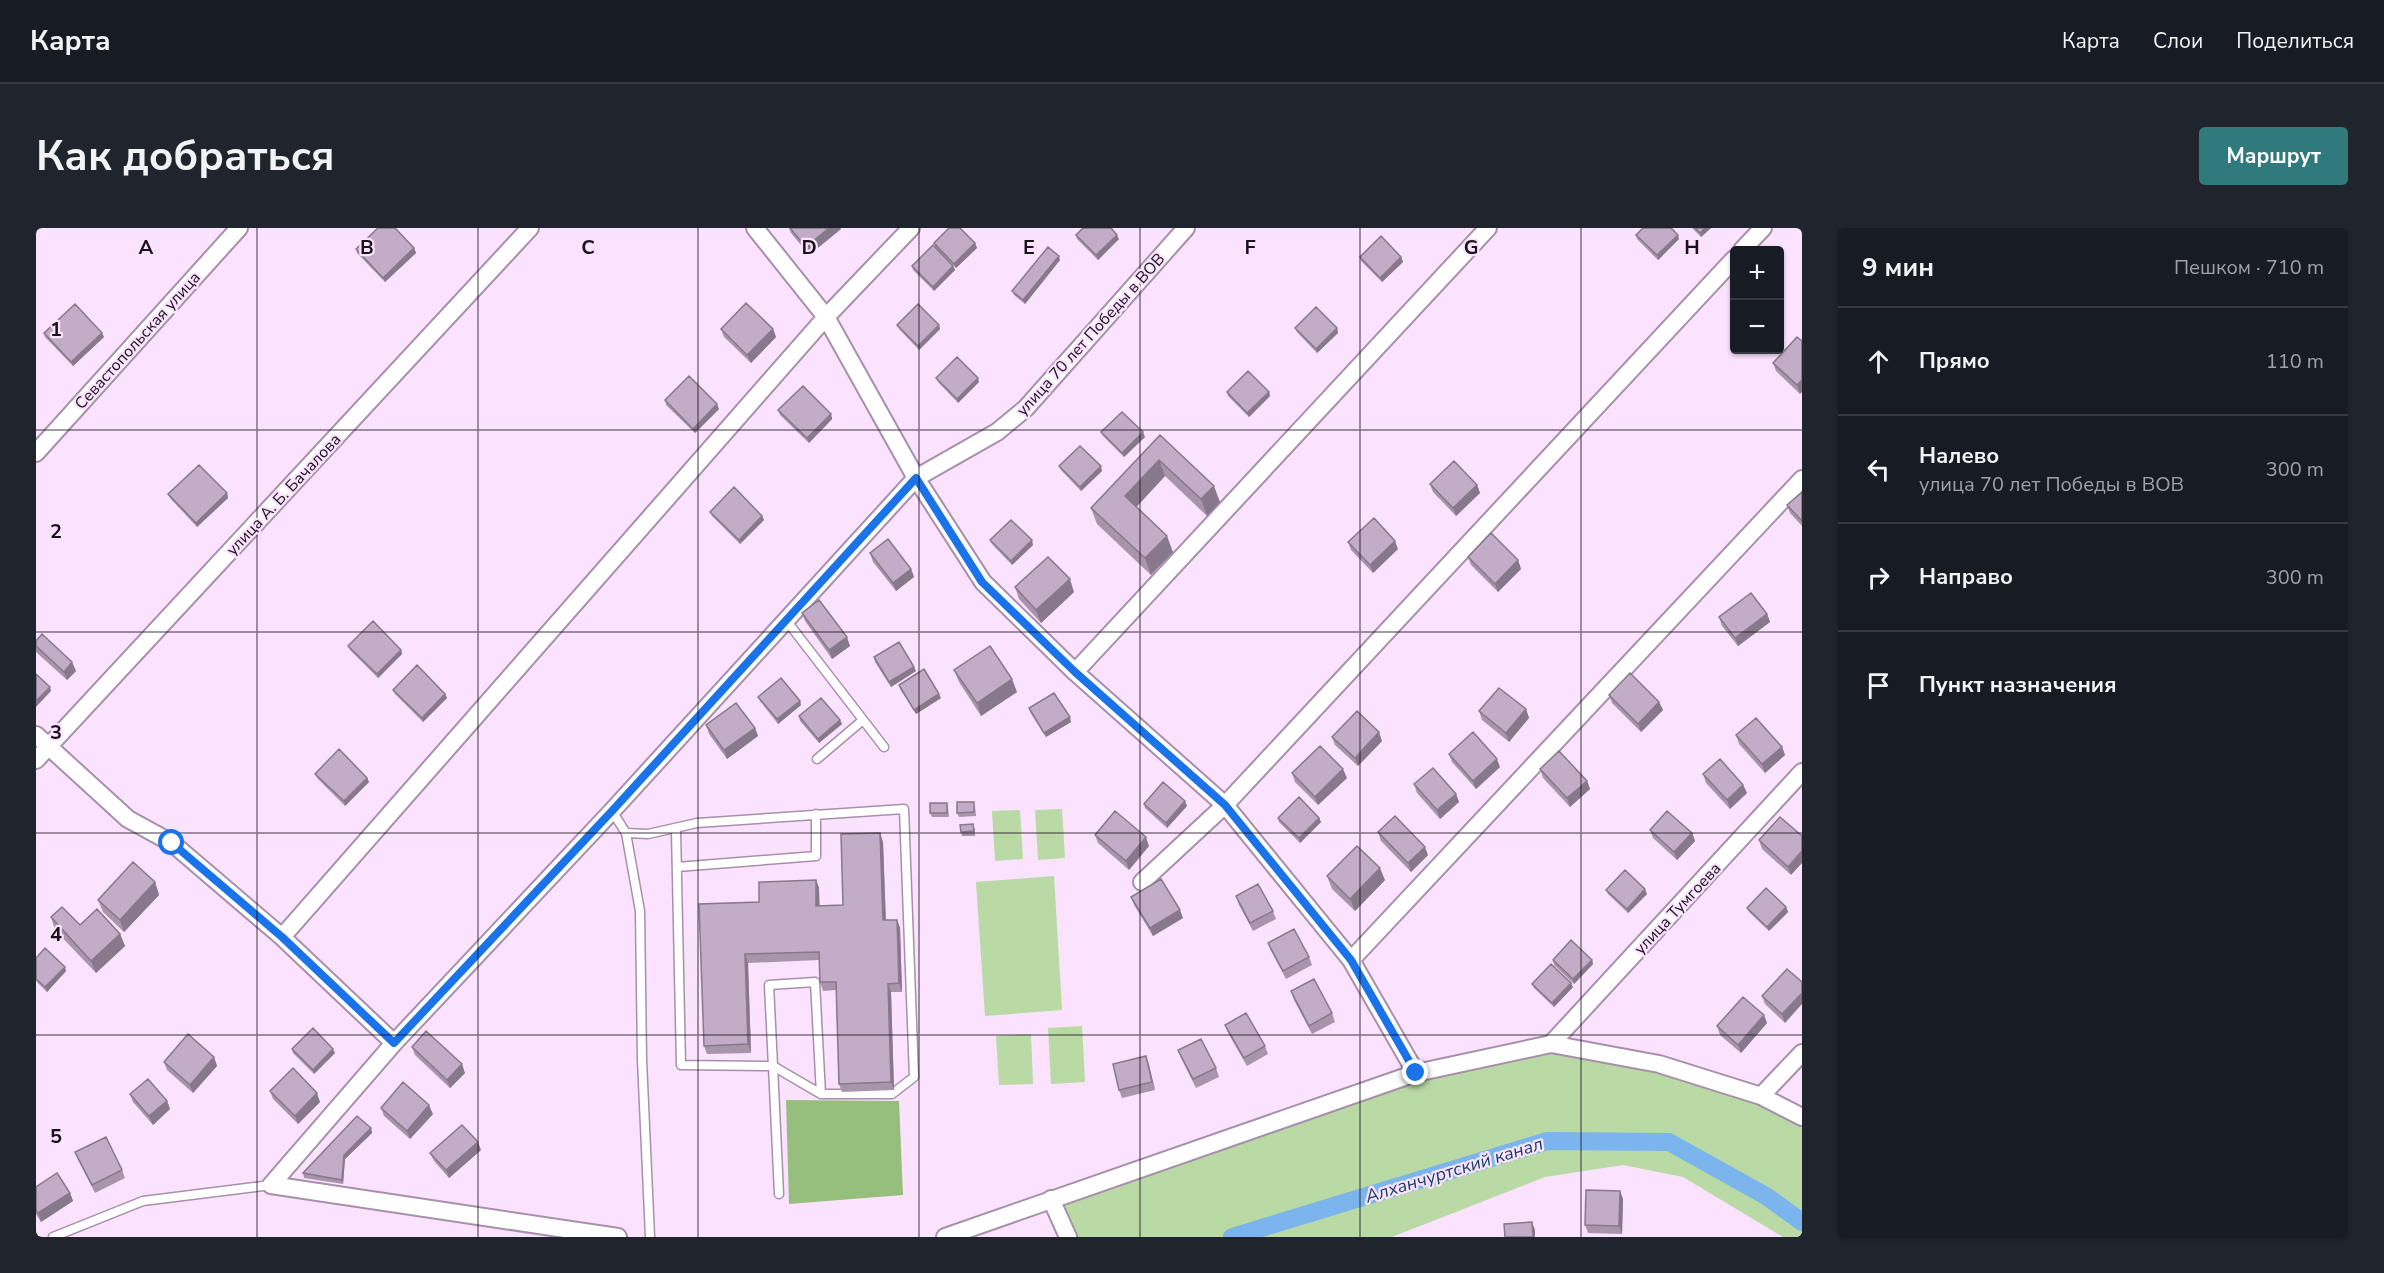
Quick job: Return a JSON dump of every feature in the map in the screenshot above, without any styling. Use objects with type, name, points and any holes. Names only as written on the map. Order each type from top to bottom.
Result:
[{"type":"street","name":"Севастопольская улица","points":[[36,453],[239,228]]},
{"type":"street","name":"улица А. Б. Бачалова","points":[[36,760],[530,228]]},
{"type":"street","points":[[755,228],[826,317],[916,478],[982,582],[1075,672],[1225,805],[1351,960],[1416,1073]]},
{"type":"street","points":[[282,937],[826,317],[911,228]]},
{"type":"street","name":"улица 70 лет Победы в ВОВ","points":[[271,1185],[394,1043],[612,811],[916,478],[997,432],[1026,408],[1186,228]]},
{"type":"street","points":[[1075,672],[1488,228]]},
{"type":"street","points":[[1746,246],[1763,228]]},
{"type":"street","points":[[1142,882],[1225,805],[1730,263]]},
{"type":"street","points":[[1351,960],[1802,479]]},
{"type":"street","points":[[36,735],[128,819],[172,843],[282,937],[394,1043]]},
{"type":"street","name":"улица Тумгоева","points":[[1551,1044],[1802,772]]},
{"type":"street","points":[[945,1237],[1416,1073],[1551,1044],[1659,1065],[1761,1096],[1802,1117]]},
{"type":"street","points":[[1761,1096],[1802,1053]]},
{"type":"street","points":[[271,1185],[618,1237]]},
{"type":"street","points":[[1051,1199],[1068,1237]]},
{"type":"lane","points":[[786,620],[884,747]]},
{"type":"lane","points":[[817,759],[863,720]]},
{"type":"lane","points":[[626,832],[648,834],[676,830],[697,823],[904,809],[914,1077],[892,1094],[821,1094],[773,1066],[681,1065],[676,830]]},
{"type":"lane","points":[[612,811],[626,832],[640,911],[642,1060],[650,1237]]},
{"type":"lane","points":[[677,867],[816,856],[816,814]]},
{"type":"lane","points":[[779,1194],[769,985],[815,982],[821,1094]]},
{"type":"lane","points":[[53,1237],[143,1201],[271,1185]]},
{"type":"green space","points":[[1062,809],[1065,858],[1038,860],[1035,810]]},
{"type":"green space","points":[[1020,810],[1023,859],[995,861],[992,811]]},
{"type":"green space","points":[[1054,876],[1062,1010],[985,1016],[976,882]]},
{"type":"green space","points":[[1082,1026],[1085,1082],[1051,1084],[1048,1028]]},
{"type":"green space","points":[[1031,1034],[1033,1084],[999,1085],[996,1036]]},
{"type":"green space","points":[[1551,1044],[1659,1064],[1802,1117],[1802,1237],[1783,1237],[1683,1177],[1623,1165],[1545,1177],[1392,1237],[1068,1237],[1051,1199],[1416,1073]]},
{"type":"green space","points":[[786,1100],[899,1101],[903,1195],[789,1204]]},
{"type":"building","points":[[378,228],[395,228],[414,248],[383,278],[356,249]]},
{"type":"building","points":[[790,228],[829,228],[806,247]]},
{"type":"building","points":[[949,228],[960,228],[975,243],[954,264],[934,243]]},
{"type":"building","points":[[1083,228],[1111,228],[1117,235],[1096,255],[1076,235]]},
{"type":"building","points":[[1643,228],[1671,228],[1678,235],[1657,255],[1636,235]]},
{"type":"building","points":[[1695,228],[1705,228],[1700,233]]},
{"type":"building","points":[[1381,236],[1401,257],[1380,278],[1360,257]]},
{"type":"building","points":[[933,245],[953,266],[933,287],[912,266]]},
{"type":"building","points":[[1048,247],[1059,256],[1023,300],[1012,291]]},
{"type":"building","points":[[746,303],[773,329],[747,355],[721,329]]},
{"type":"building","points":[[75,304],[102,333],[71,362],[44,333]]},
{"type":"building","points":[[918,304],[939,325],[918,346],[897,325]]},
{"type":"building","points":[[1316,307],[1337,328],[1316,349],[1295,328]]},
{"type":"building","points":[[1797,337],[1802,341],[1802,380],[1797,385],[1773,363],[1784,354]]},
{"type":"building","points":[[957,357],[978,378],[957,399],[936,378]]},
{"type":"building","points":[[1248,371],[1269,392],[1247,413],[1227,392]]},
{"type":"building","points":[[689,376],[717,404],[693,429],[665,400]]},
{"type":"building","points":[[803,386],[831,414],[807,438],[778,410]]},
{"type":"building","points":[[1122,412],[1143,432],[1122,453],[1101,432]]},
{"type":"building","points":[[1160,435],[1214,486],[1201,499],[1159,460],[1125,496],[1167,536],[1145,558],[1091,508]]},
{"type":"building","points":[[1080,446],[1101,466],[1080,487],[1059,466]]},
{"type":"building","points":[[1454,461],[1477,485],[1453,508],[1430,484]]},
{"type":"building","points":[[199,465],[227,493],[196,523],[168,494]]},
{"type":"building","points":[[734,487],[762,516],[739,540],[710,512]]},
{"type":"building","points":[[1802,492],[1802,521],[1787,505]]},
{"type":"building","points":[[1374,518],[1395,541],[1370,565],[1348,542]]},
{"type":"building","points":[[1011,520],[1032,540],[1011,561],[990,540]]},
{"type":"building","points":[[1491,533],[1518,560],[1495,584],[1468,557]]},
{"type":"building","points":[[888,539],[911,569],[893,583],[870,553]]},
{"type":"building","points":[[1048,557],[1070,579],[1036,610],[1015,587]]},
{"type":"building","points":[[1751,593],[1767,614],[1735,638],[1719,617]]},
{"type":"building","points":[[819,600],[847,637],[829,650],[802,613]]},
{"type":"building","points":[[373,621],[401,650],[377,674],[348,646]]},
{"type":"building","points":[[42,634],[72,662],[64,672],[36,646],[36,641]]},
{"type":"building","points":[[899,642],[914,667],[889,682],[874,657]]},
{"type":"building","points":[[990,646],[1012,679],[977,703],[954,670]]},
{"type":"building","points":[[417,665],[445,694],[422,718],[393,690]]},
{"type":"building","points":[[924,669],[939,694],[914,710],[899,685]]},
{"type":"building","points":[[1630,673],[1659,702],[1638,724],[1609,695]]},
{"type":"building","points":[[36,674],[50,687],[36,701]]},
{"type":"building","points":[[781,678],[800,701],[777,719],[758,697]]},
{"type":"building","points":[[1499,688],[1526,709],[1506,733],[1479,711]]},
{"type":"building","points":[[1054,693],[1070,717],[1044,733],[1029,708]]},
{"type":"building","points":[[821,698],[840,720],[818,739],[799,716]]},
{"type":"building","points":[[736,703],[755,728],[724,750],[706,725]]},
{"type":"building","points":[[1357,711],[1379,732],[1355,758],[1332,737]]},
{"type":"building","points":[[1756,718],[1782,747],[1762,764],[1736,735]]},
{"type":"building","points":[[1473,732],[1497,759],[1473,781],[1449,754]]},
{"type":"building","points":[[1320,746],[1343,769],[1315,797],[1292,773]]},
{"type":"building","points":[[339,749],[367,778],[344,801],[315,774]]},
{"type":"building","points":[[1559,751],[1587,781],[1567,798],[1540,769]]},
{"type":"building","points":[[1720,759],[1743,785],[1727,800],[1703,774]]},
{"type":"building","points":[[1433,768],[1456,794],[1437,810],[1414,784]]},
{"type":"building","points":[[1163,782],[1185,801],[1166,823],[1144,804]]},
{"type":"building","points":[[1299,797],[1319,818],[1299,838],[1278,818]]},
{"type":"building","points":[[957,802],[974,802],[974,812],[957,813]]},
{"type":"building","points":[[930,803],[947,803],[947,813],[930,813]]},
{"type":"building","points":[[1115,811],[1146,837],[1126,861],[1095,835]]},
{"type":"building","points":[[1667,811],[1692,833],[1674,852],[1650,830]]},
{"type":"building","points":[[1395,816],[1425,847],[1408,863],[1378,832]]},
{"type":"building","points":[[1780,817],[1802,836],[1802,851],[1788,867],[1759,840]]},
{"type":"building","points":[[973,824],[974,831],[961,832],[960,825]]},
{"type":"building","points":[[880,833],[883,920],[897,920],[899,983],[888,984],[891,1082],[839,1084],[836,982],[820,982],[819,952],[745,954],[748,1044],[704,1046],[699,904],[759,902],[759,882],[816,880],[816,906],[843,905],[841,834]]},
{"type":"building","points":[[1357,846],[1380,868],[1350,899],[1327,876]]},
{"type":"building","points":[[133,862],[155,882],[120,920],[98,900]]},
{"type":"building","points":[[1625,870],[1645,889],[1627,909],[1606,890]]},
{"type":"building","points":[[1161,879],[1180,910],[1150,928],[1131,897]]},
{"type":"building","points":[[1258,884],[1273,911],[1250,923],[1236,896]]},
{"type":"building","points":[[1766,888],[1786,907],[1767,927],[1747,908]]},
{"type":"building","points":[[62,907],[80,925],[97,909],[120,934],[91,961],[51,917]]},
{"type":"building","points":[[1294,929],[1309,957],[1283,971],[1268,943]]},
{"type":"building","points":[[1571,940],[1592,960],[1573,979],[1553,960]]},
{"type":"building","points":[[45,948],[65,967],[45,987],[36,979],[36,958]]},
{"type":"building","points":[[1551,964],[1571,983],[1552,1003],[1532,984]]},
{"type":"building","points":[[1787,969],[1802,982],[1802,993],[1782,1014],[1762,996]]},
{"type":"building","points":[[1314,979],[1332,1013],[1309,1026],[1291,991]]},
{"type":"building","points":[[1743,997],[1764,1015],[1738,1045],[1717,1026]]},
{"type":"building","points":[[1246,1013],[1265,1046],[1244,1058],[1225,1025]]},
{"type":"building","points":[[313,1028],[333,1049],[313,1070],[292,1049]]},
{"type":"building","points":[[426,1031],[462,1064],[447,1080],[412,1047]]},
{"type":"building","points":[[188,1034],[214,1057],[190,1085],[164,1062]]},
{"type":"building","points":[[1201,1039],[1216,1068],[1193,1079],[1178,1050]]},
{"type":"building","points":[[1146,1056],[1152,1082],[1119,1090],[1113,1064]]},
{"type":"building","points":[[293,1068],[317,1093],[295,1116],[270,1091]]},
{"type":"building","points":[[148,1079],[167,1101],[149,1116],[130,1094]]},
{"type":"building","points":[[403,1082],[429,1105],[407,1131],[381,1108]]},
{"type":"building","points":[[357,1116],[371,1128],[344,1155],[342,1180],[303,1173]]},
{"type":"building","points":[[462,1125],[478,1142],[446,1170],[430,1153]]},
{"type":"building","points":[[106,1137],[122,1170],[92,1185],[75,1152]]},
{"type":"building","points":[[57,1173],[70,1193],[38,1213],[36,1187]]},
{"type":"building","points":[[1586,1190],[1620,1191],[1619,1226],[1585,1225]]},
{"type":"building","points":[[1532,1222],[1533,1237],[1505,1237],[1504,1224]]},
{"type":"waterway","name":"Алханчуртский канал","points":[[1232,1237],[1547,1141],[1669,1142],[1766,1196],[1802,1222]]},
{"type":"route","points":[[172,843],[255,917],[282,937],[394,1043],[612,811],[916,478],[982,582],[1075,672],[1225,805],[1351,960],[1416,1073]]}]
